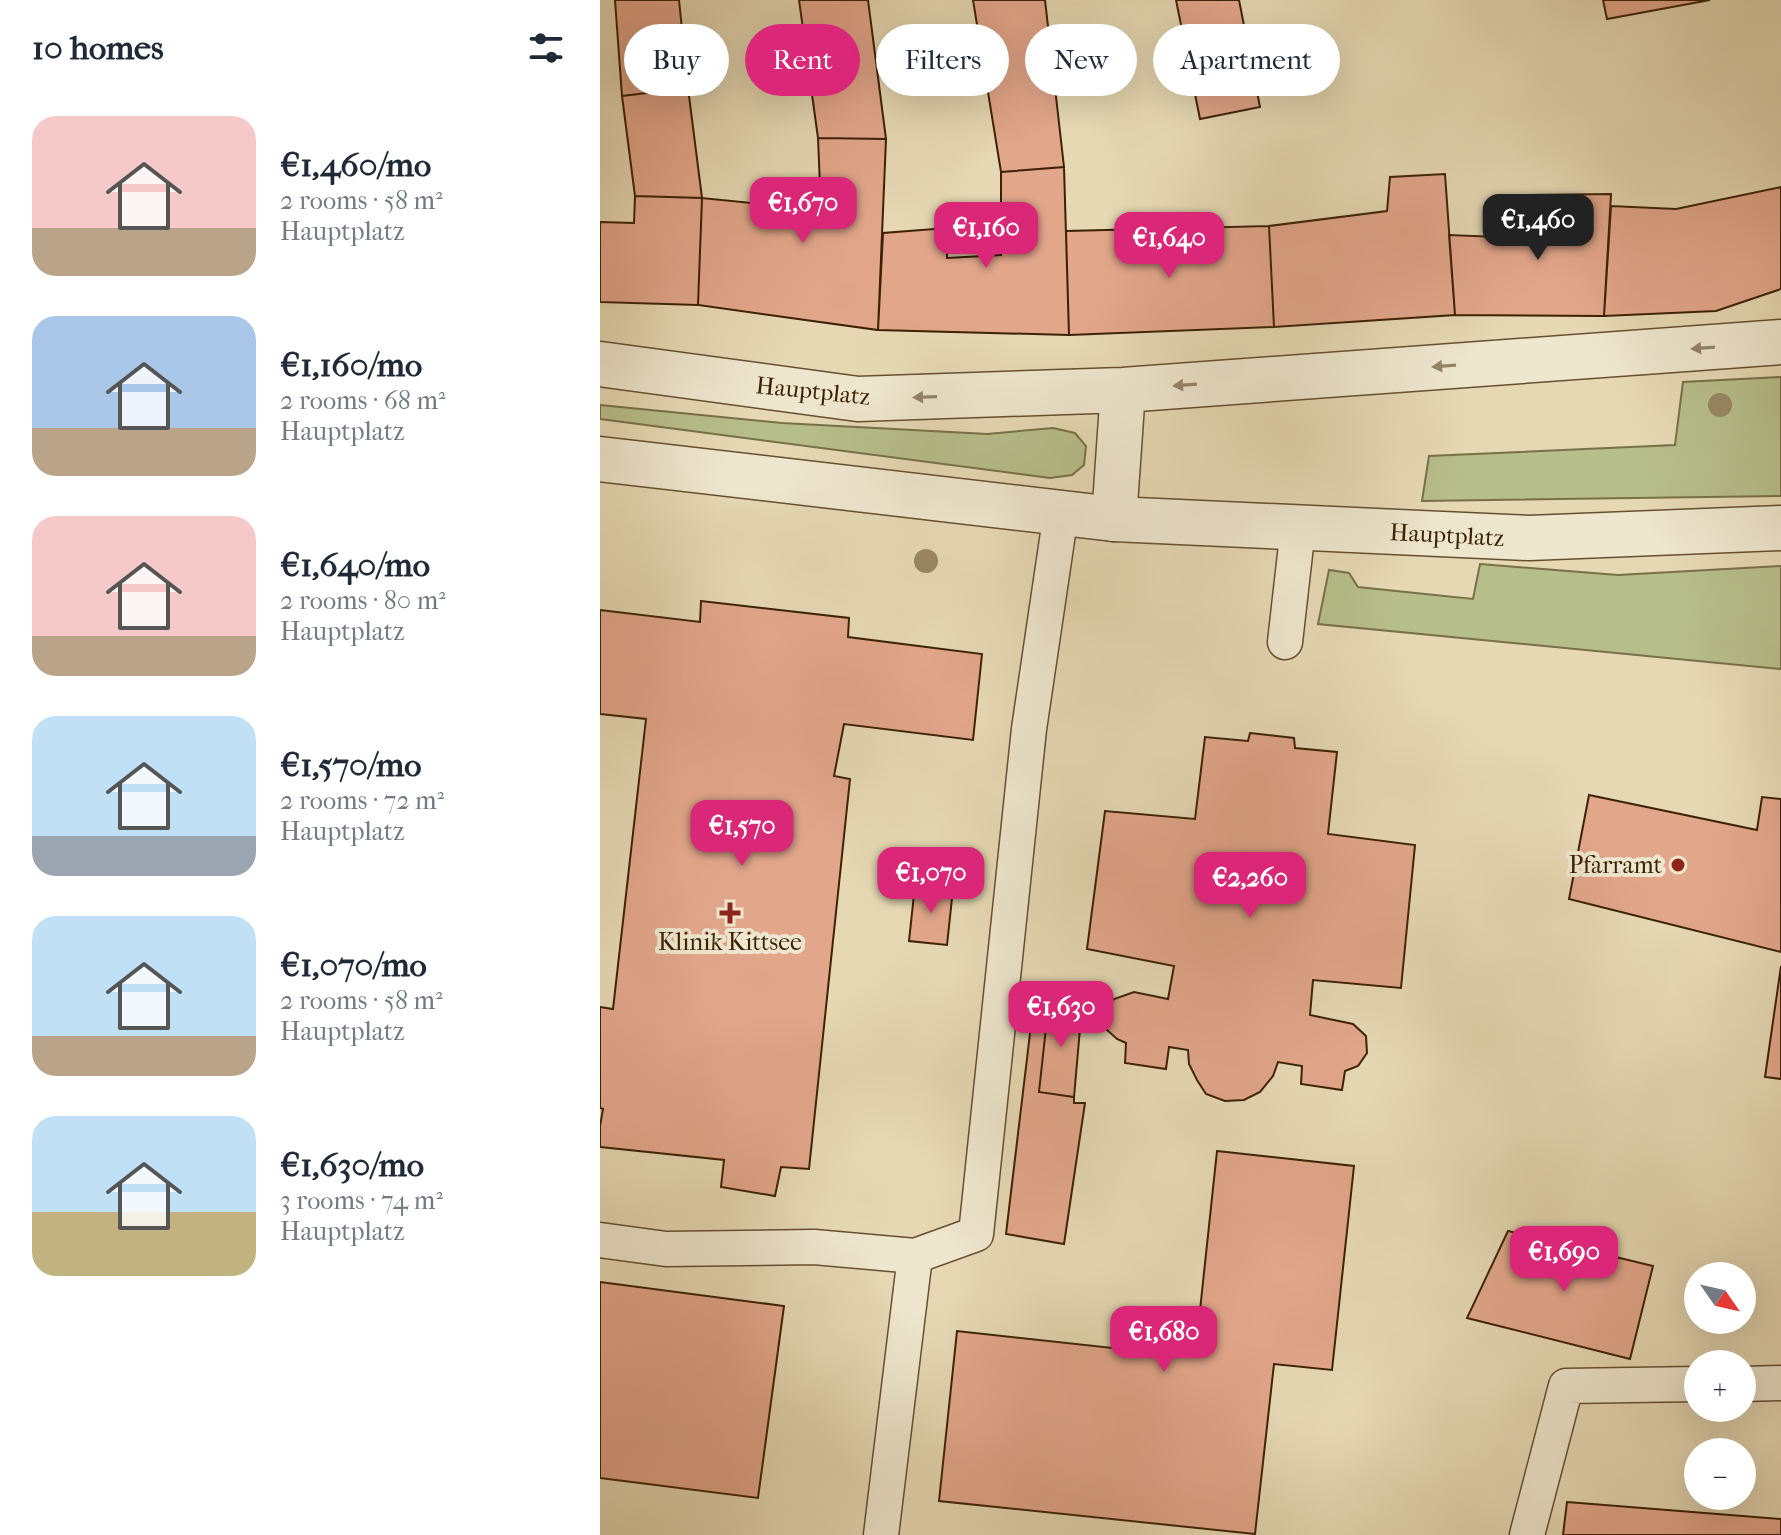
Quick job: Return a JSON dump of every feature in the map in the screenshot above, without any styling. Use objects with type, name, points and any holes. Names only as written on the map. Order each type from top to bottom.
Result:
[{"type":"street","name":"Hauptplatz","points":[[600,364],[858,399],[1123,390],[1781,342]]},
{"type":"street","points":[[1114,519],[1123,390]]},
{"type":"street","name":"Hauptplatz","points":[[600,459],[1114,519],[1529,538],[1781,528]]},
{"type":"lane","points":[[600,1240],[666,1249],[814,1247],[915,1256],[976,1234],[1029,729],[1061,513]]},
{"type":"lane","points":[[1285,642],[1298,528]]},
{"type":"lane","points":[[881,1535],[915,1256]]},
{"type":"lane","points":[[1756,1384],[1781,1383]]},
{"type":"lane","points":[[1527,1535],[1566,1386],[1684,1384]]},
{"type":"green space","points":[[1781,377],[1781,496],[1422,501],[1429,456],[1675,445],[1683,382]]},
{"type":"green space","points":[[600,405],[782,423],[987,434],[1053,428],[1075,433],[1086,446],[1084,465],[1072,475],[1050,478],[600,419]]},
{"type":"green space","points":[[1480,564],[1618,575],[1781,566],[1781,669],[1318,624],[1329,570],[1349,573],[1358,587],[1473,599]]},
{"type":"building","points":[[615,0],[679,0],[681,24],[624,24],[622,96]]},
{"type":"building","points":[[799,0],[868,0],[876,62],[876,96],[880,96],[886,139],[818,138],[812,96],[860,96],[860,24],[802,24]]},
{"type":"building","points":[[973,0],[1045,0],[1048,24],[1025,24],[1025,96],[1056,96],[1064,167],[1001,172],[989,96],[1009,96],[1009,24],[977,24]]},
{"type":"building","points":[[1176,0],[1239,0],[1244,24],[1181,24]]},
{"type":"building","points":[[1603,0],[1710,0],[1607,19]]},
{"type":"building","points":[[622,96],[689,96],[702,198],[635,196]]},
{"type":"building","points":[[1195,96],[1258,96],[1260,107],[1200,119]]},
{"type":"building","points":[[818,138],[886,139],[878,330],[698,305],[702,198],[821,210]]},
{"type":"building","points":[[1064,167],[1069,335],[878,330],[883,233],[947,228],[947,258],[1001,255],[1001,172]]},
{"type":"building","points":[[1445,174],[1455,315],[1274,327],[1269,226],[1387,211],[1390,177]]},
{"type":"building","points":[[1781,187],[1781,289],[1716,311],[1604,316],[1611,206],[1676,209]]},
{"type":"building","points":[[1611,194],[1604,316],[1455,315],[1449,235],[1523,238],[1528,195]]},
{"type":"building","points":[[635,196],[702,198],[698,305],[600,302],[600,222],[634,223]]},
{"type":"building","points":[[1269,226],[1274,327],[1069,335],[1066,231]]},
{"type":"building","name":"Klinik Kittsee","points":[[701,601],[849,618],[848,637],[982,654],[973,740],[844,724],[834,776],[850,779],[809,1169],[781,1167],[775,1196],[721,1187],[724,1160],[600,1147],[603,1109],[600,1108],[600,1007],[613,1009],[646,719],[600,714],[600,610],[700,622]]},
{"type":"building","points":[[1250,733],[1294,738],[1295,748],[1337,752],[1328,834],[1415,845],[1401,988],[1313,980],[1310,1015],[1353,1024],[1366,1036],[1367,1053],[1358,1066],[1345,1071],[1342,1090],[1301,1084],[1302,1066],[1278,1062],[1273,1076],[1260,1092],[1244,1100],[1225,1101],[1206,1094],[1189,1064],[1188,1050],[1169,1047],[1166,1069],[1125,1063],[1126,1043],[1107,1030],[1103,1010],[1114,999],[1134,992],[1168,999],[1174,966],[1087,949],[1105,811],[1195,819],[1205,737],[1248,741]]},
{"type":"building","name":"Pfarramt","points":[[1589,795],[1757,830],[1762,797],[1781,799],[1781,952],[1569,899]]},
{"type":"building","points":[[915,885],[953,889],[947,945],[909,941]]},
{"type":"building","points":[[1781,966],[1781,1079],[1765,1077]]},
{"type":"building","points":[[1034,1000],[1049,1000],[1039,1092],[1074,1097],[1074,1103],[1085,1103],[1064,1244],[1006,1234]]},
{"type":"building","points":[[1049,1000],[1082,1006],[1074,1097],[1039,1092]]},
{"type":"building","points":[[1217,1151],[1354,1166],[1332,1370],[1274,1364],[1255,1534],[939,1501],[957,1331],[1195,1357]]},
{"type":"building","points":[[1508,1231],[1653,1266],[1630,1359],[1467,1318]]},
{"type":"building","points":[[600,1282],[784,1306],[758,1498],[600,1478]]},
{"type":"building","points":[[1567,1502],[1781,1519],[1781,1535],[1563,1535]]},
{"type":"place","name":"Pfarramt","points":[[1678,865]]},
{"type":"place","name":"Klinik Kittsee","points":[[730,913]]}]
